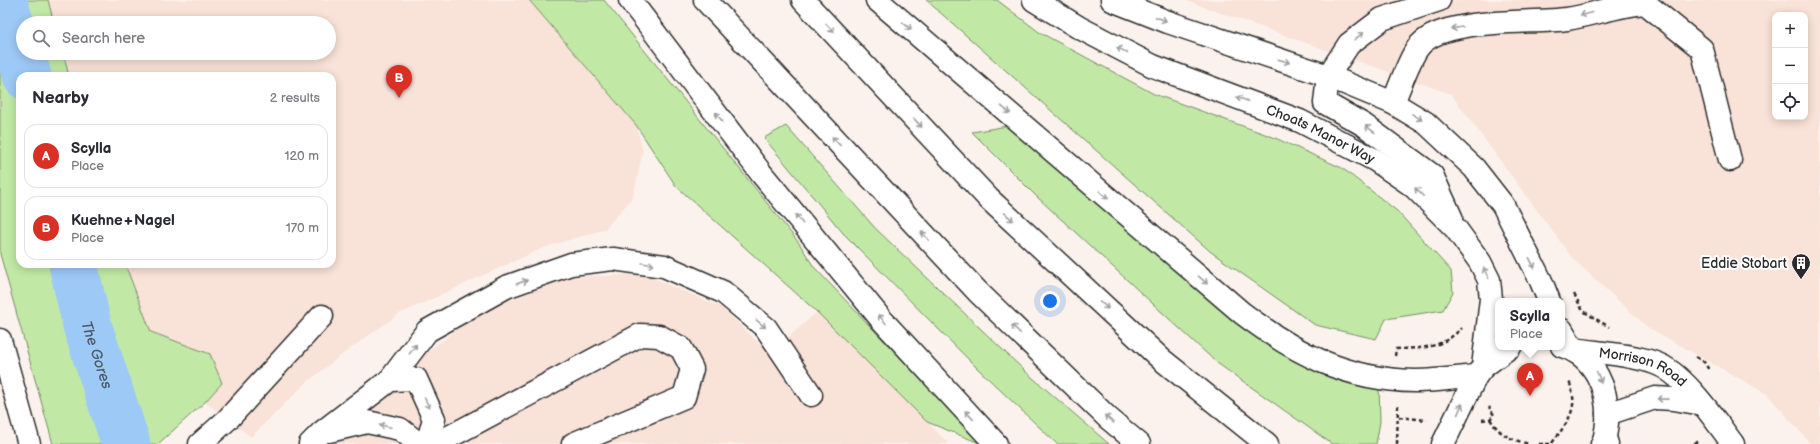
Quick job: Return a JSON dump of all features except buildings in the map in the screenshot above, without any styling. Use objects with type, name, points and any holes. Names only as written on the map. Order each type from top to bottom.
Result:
[{"type":"main road","points":[[630,0],[761,173],[861,294],[996,444]]},
{"type":"main road","points":[[705,0],[978,292],[1108,418],[1140,444]]},
{"type":"main road","points":[[803,0],[989,199],[1161,359],[1267,444]]},
{"type":"main road","points":[[877,0],[1236,308],[1275,338],[1312,358],[1346,371],[1370,376],[1415,381],[1480,372]]},
{"type":"main road","name":"Choats Manor Way","points":[[1034,0],[1078,27],[1153,66],[1300,121],[1375,160],[1413,186],[1456,229],[1480,262],[1489,280],[1491,299],[1480,372]]},
{"type":"main road","points":[[1112,0],[1168,22],[1328,76],[1393,103],[1426,123],[1479,174],[1503,205],[1541,281],[1548,298]]},
{"type":"main road","points":[[1439,0],[1382,19],[1349,44],[1328,76],[1324,103],[1364,125],[1432,175],[1456,229]]},
{"type":"main road","points":[[1393,103],[1420,45],[1437,32],[1477,24],[1568,18],[1630,2],[1702,49],[1730,160]]},
{"type":"main road","points":[[316,438],[390,380],[427,331],[506,287],[571,264],[613,258],[664,266],[723,292],[766,328],[811,395]]},
{"type":"main road","points":[[200,444],[228,419],[322,316]]},
{"type":"main road","points":[[436,444],[640,335],[659,336],[682,348],[692,369],[684,397],[573,444]]},
{"type":"main road","points":[[0,340],[5,375],[29,444]]},
{"type":"main road","points":[[1568,347],[1588,360],[1598,373],[1606,402],[1607,414],[1605,442]]},
{"type":"main road","name":"Morrison Road","points":[[1568,347],[1656,363],[1677,376],[1734,444]]},
{"type":"main road","points":[[1443,444],[1480,372],[1506,350]]},
{"type":"main road","points":[[390,380],[416,379],[434,419],[427,444]]},
{"type":"main road","name":"Morrison Road","points":[[1607,414],[1655,398],[1674,399],[1702,404]]},
{"type":"main road","points":[[316,438],[367,422],[400,429],[418,444]]},
{"type":"path","points":[[1396,359],[1396,349],[1437,346],[1452,338],[1464,326]]},
{"type":"path","points":[[1539,444],[1552,444],[1569,420],[1574,407],[1573,393],[1565,376]]},
{"type":"path","points":[[1397,402],[1399,417],[1397,444]]},
{"type":"path","points":[[1486,402],[1494,416],[1490,419],[1497,430],[1509,439],[1529,444]]},
{"type":"path","points":[[1399,417],[1428,420]]},
{"type":"shaded area","points":[[48,0],[529,0],[636,125],[643,151],[633,197],[605,229],[543,248],[399,314],[340,356],[305,384],[251,437],[205,402],[222,383],[210,354],[151,332],[127,268],[336,268],[336,72],[68,72],[65,60],[336,60],[336,16],[52,16]]},
{"type":"shaded area","name":"Eddie Stobart","points":[[1184,0],[1820,0],[1820,444],[1811,444],[1767,394],[1647,327],[1573,259],[1451,94]]},
{"type":"shaded area","points":[[643,274],[721,307],[770,354],[817,312],[949,444],[313,444],[388,381],[482,311],[570,277]]},
{"type":"green space","points":[[0,0],[48,0],[52,16],[16,16],[16,60],[65,60],[68,72],[16,72],[16,268],[127,268],[151,332],[210,354],[222,383],[205,402],[158,444],[53,444],[0,254]]},
{"type":"green space","points":[[529,0],[604,0],[799,243],[814,267],[982,444],[927,422],[817,312],[676,186],[636,125]]},
{"type":"green space","points":[[926,0],[997,0],[1039,32],[1154,94],[1273,137],[1342,168],[1397,211],[1451,271],[1453,292],[1443,310],[1386,319],[1376,339],[1315,325],[1211,252]]},
{"type":"green space","points":[[1013,125],[1257,333],[1379,382],[1380,422],[1376,444],[1332,444],[1217,363],[1036,196],[972,132]]},
{"type":"green space","points":[[786,126],[875,228],[1026,372],[1109,444],[1057,444],[976,367],[843,233],[764,138]]},
{"type":"waterway","name":"The Gores","points":[[2,0],[16,43]]},
{"type":"waterway","name":"The Gores","points":[[22,60],[26,72]]},
{"type":"waterway","name":"The Gores","points":[[74,268],[87,325],[126,444]]},
{"type":"place","name":"Kuehne+Nagel","points":[[399,98]]},
{"type":"place","name":"Eddie Stobart","points":[[1801,280]]},
{"type":"place","name":"Scylla","points":[[1530,396]]}]
